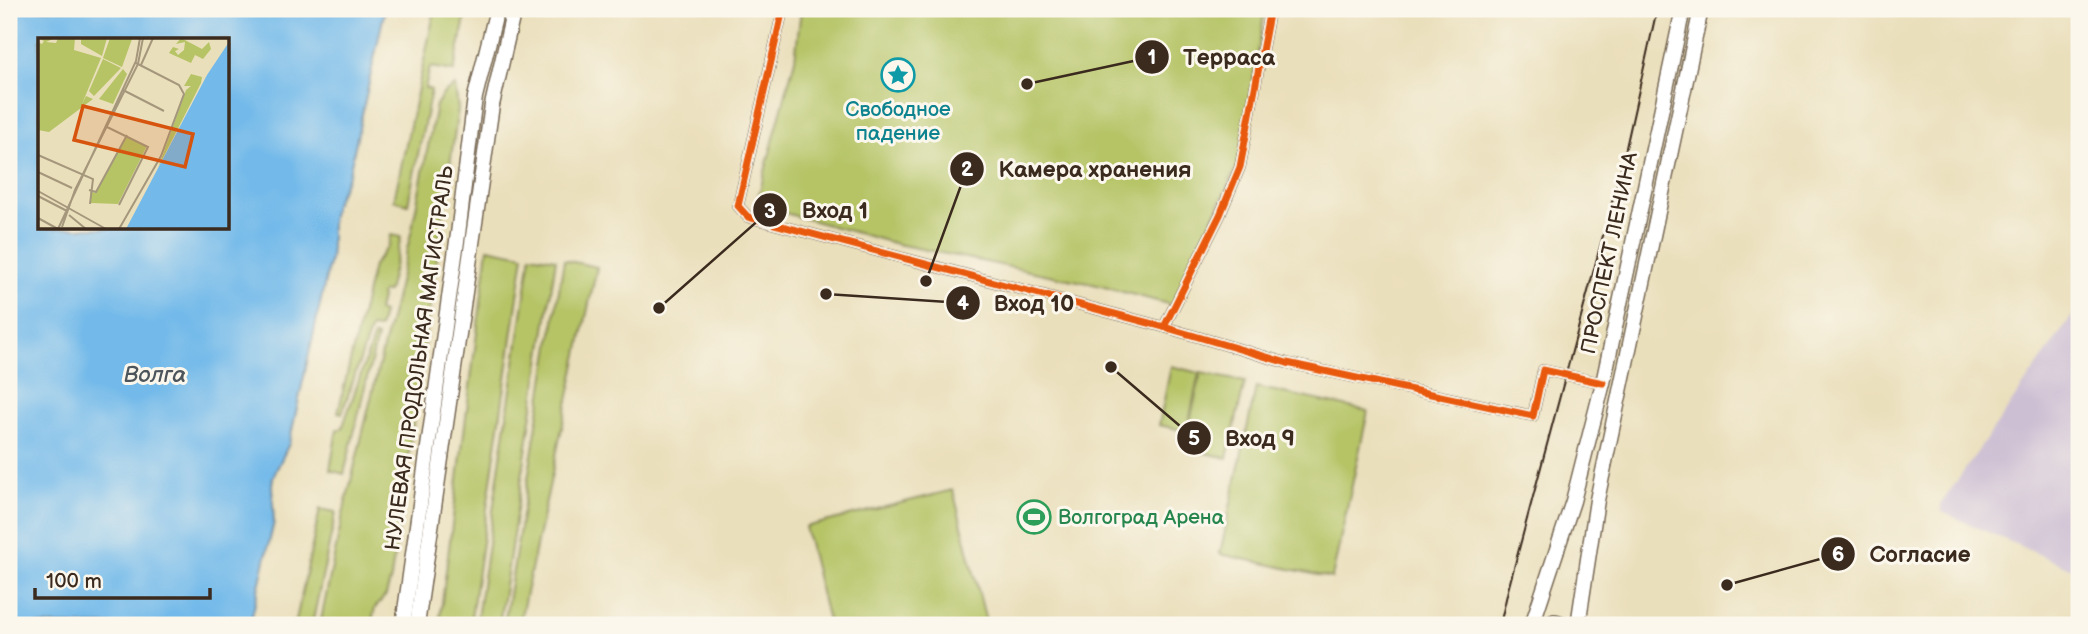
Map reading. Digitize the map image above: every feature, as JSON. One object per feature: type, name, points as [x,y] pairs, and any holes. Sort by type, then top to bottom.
[{"type":"main road","name":"НУЛЕВАЯ ПРОДОЛЬНАЯ МАГИСТРАЛЬ","points":[[403,625],[475,97],[496,9]]},
{"type":"main road","name":"НУЛЕВАЯ ПРОДОЛЬНАЯ МАГИСТРАЛЬ","points":[[416,625],[492,105],[514,9]]},
{"type":"main road","name":"ПРОСПЕКТ ЛЕНИНА","points":[[1532,625],[1573,501],[1603,383],[1683,9]]},
{"type":"main road","name":"ПРОСПЕКТ ЛЕНИНА","points":[[1578,625],[1597,500],[1701,9]]},
{"type":"main road","points":[[1542,625],[1558,621],[1564,625]]},
{"type":"street","points":[[783,9],[738,206],[748,217],[1164,327],[1287,363],[1533,416],[1543,370],[1603,383]]},
{"type":"street","points":[[1164,327],[1220,215],[1240,167],[1270,9]]},
{"type":"shaded area","points":[[2079,306],[2079,572],[1942,512],[1941,504]]},
{"type":"green space","points":[[435,9],[467,9],[454,71],[430,67],[425,88],[431,90],[408,204],[394,200]]},
{"type":"green space","points":[[801,9],[1265,9],[1240,160],[1172,305],[1093,284],[897,244],[756,205],[795,59]]},
{"type":"green space","points":[[455,86],[458,109],[391,578],[386,595],[375,608],[371,625],[320,625],[343,514],[412,229],[436,105],[444,93]]},
{"type":"green space","points":[[391,235],[401,237],[388,292],[382,292],[378,311],[383,313],[379,329],[371,328],[342,413],[338,412],[373,266],[388,246]]},
{"type":"green space","points":[[488,248],[524,255],[470,625],[439,625]]},
{"type":"green space","points":[[531,255],[556,259],[499,625],[476,625]]},
{"type":"green space","points":[[564,260],[597,267],[519,625],[504,625]]},
{"type":"green space","points":[[374,336],[377,337],[344,474],[330,470],[337,429],[342,429]]},
{"type":"green space","points":[[1171,366],[1199,373],[1187,431],[1159,425]]},
{"type":"green space","points":[[1201,373],[1245,382],[1227,458],[1184,448]]},
{"type":"green space","points":[[1256,387],[1368,411],[1332,578],[1220,554]]},
{"type":"green space","points":[[953,490],[987,625],[829,625],[805,527]]},
{"type":"green space","points":[[320,509],[336,512],[312,625],[295,625]]},
{"type":"water","name":"Волга","points":[[9,9],[385,9],[349,174],[334,205],[331,255],[289,444],[273,477],[274,522],[250,625],[9,625]]},
{"type":"tram line","points":[[1500,625],[1623,161],[1657,9]]},
{"type":"cycle path","points":[[783,9],[738,206],[748,217],[1164,327],[1287,363],[1533,416],[1543,370],[1603,383]]},
{"type":"cycle path","points":[[1164,327],[1220,215],[1240,167],[1270,9]]},
{"type":"place","name":"Свободное падение","points":[[898,75]]},
{"type":"place","name":"Терраса","points":[[1027,84]]},
{"type":"place","name":"Камера хранения","points":[[926,281]]},
{"type":"place","name":"Вход 10","points":[[826,294]]},
{"type":"place","name":"Вход 1","points":[[659,308]]},
{"type":"place","name":"Вход 9","points":[[1111,367]]},
{"type":"place","name":"Волгоград Арена","points":[[1034,517]]},
{"type":"place","name":"Согласие","points":[[1727,585]]}]
